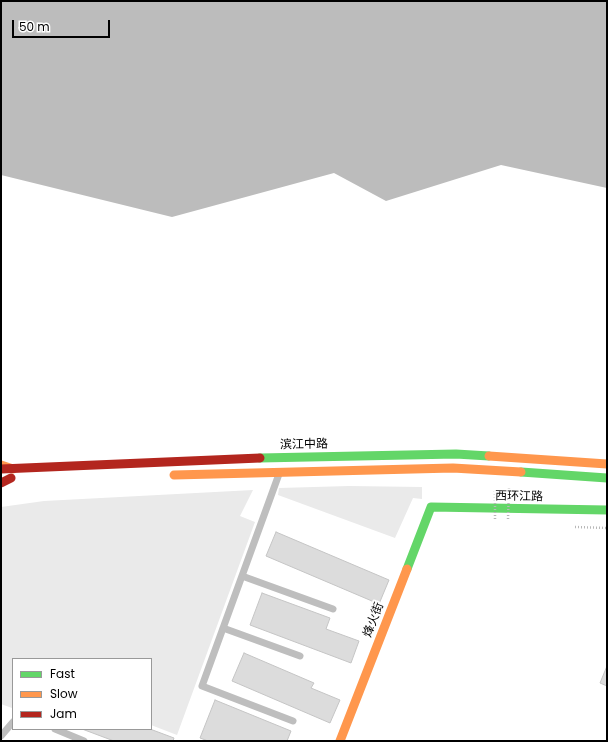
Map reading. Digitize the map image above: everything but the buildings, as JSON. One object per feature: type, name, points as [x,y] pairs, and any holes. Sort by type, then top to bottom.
[{"type":"main road","name":"滨江中路","points":[[1,468],[13,469],[285,457],[456,454],[607,464]]},
{"type":"main road","points":[[1,465],[13,469]]},
{"type":"main road","points":[[169,475],[453,468],[607,478]]},
{"type":"main road","points":[[1,478],[15,478],[1,483]]},
{"type":"main road","name":"西环江路","points":[[431,507],[607,510]]},
{"type":"main road","name":"烽火街","points":[[340,741],[431,507]]},
{"type":"lane","points":[[285,457],[202,686],[293,721]]},
{"type":"lane","points":[[242,576],[333,609]]},
{"type":"lane","points":[[223,628],[300,656]]},
{"type":"lane","points":[[1,736],[12,723]]},
{"type":"lane","points":[[57,730],[84,741]]},
{"type":"path","points":[[508,519],[510,487]]},
{"type":"path","points":[[495,490],[495,519]]},
{"type":"shaded area","points":[[1,1],[607,1],[607,188],[501,165],[386,201],[334,173],[172,217],[1,175]]},
{"type":"shaded area","points":[[349,486],[422,487],[422,499],[413,498],[395,538],[278,495],[279,488]]},
{"type":"shaded area","points":[[253,490],[240,516],[255,522],[177,735],[152,725],[152,658],[12,658],[12,708],[1,704],[1,507],[44,501]]},
{"type":"traffic: fast","points":[[260,458],[456,454],[489,456]]},
{"type":"traffic: fast","points":[[521,472],[607,478]]},
{"type":"traffic: fast","points":[[407,569],[431,507],[607,510]]},
{"type":"traffic: slow","points":[[489,456],[607,464]]},
{"type":"traffic: slow","points":[[1,465],[13,469]]},
{"type":"traffic: slow","points":[[174,475],[453,468],[521,472]]},
{"type":"traffic: slow","points":[[340,741],[407,569]]},
{"type":"traffic: jam","points":[[1,469],[260,458]]},
{"type":"traffic: jam","points":[[1,483],[11,478]]}]
